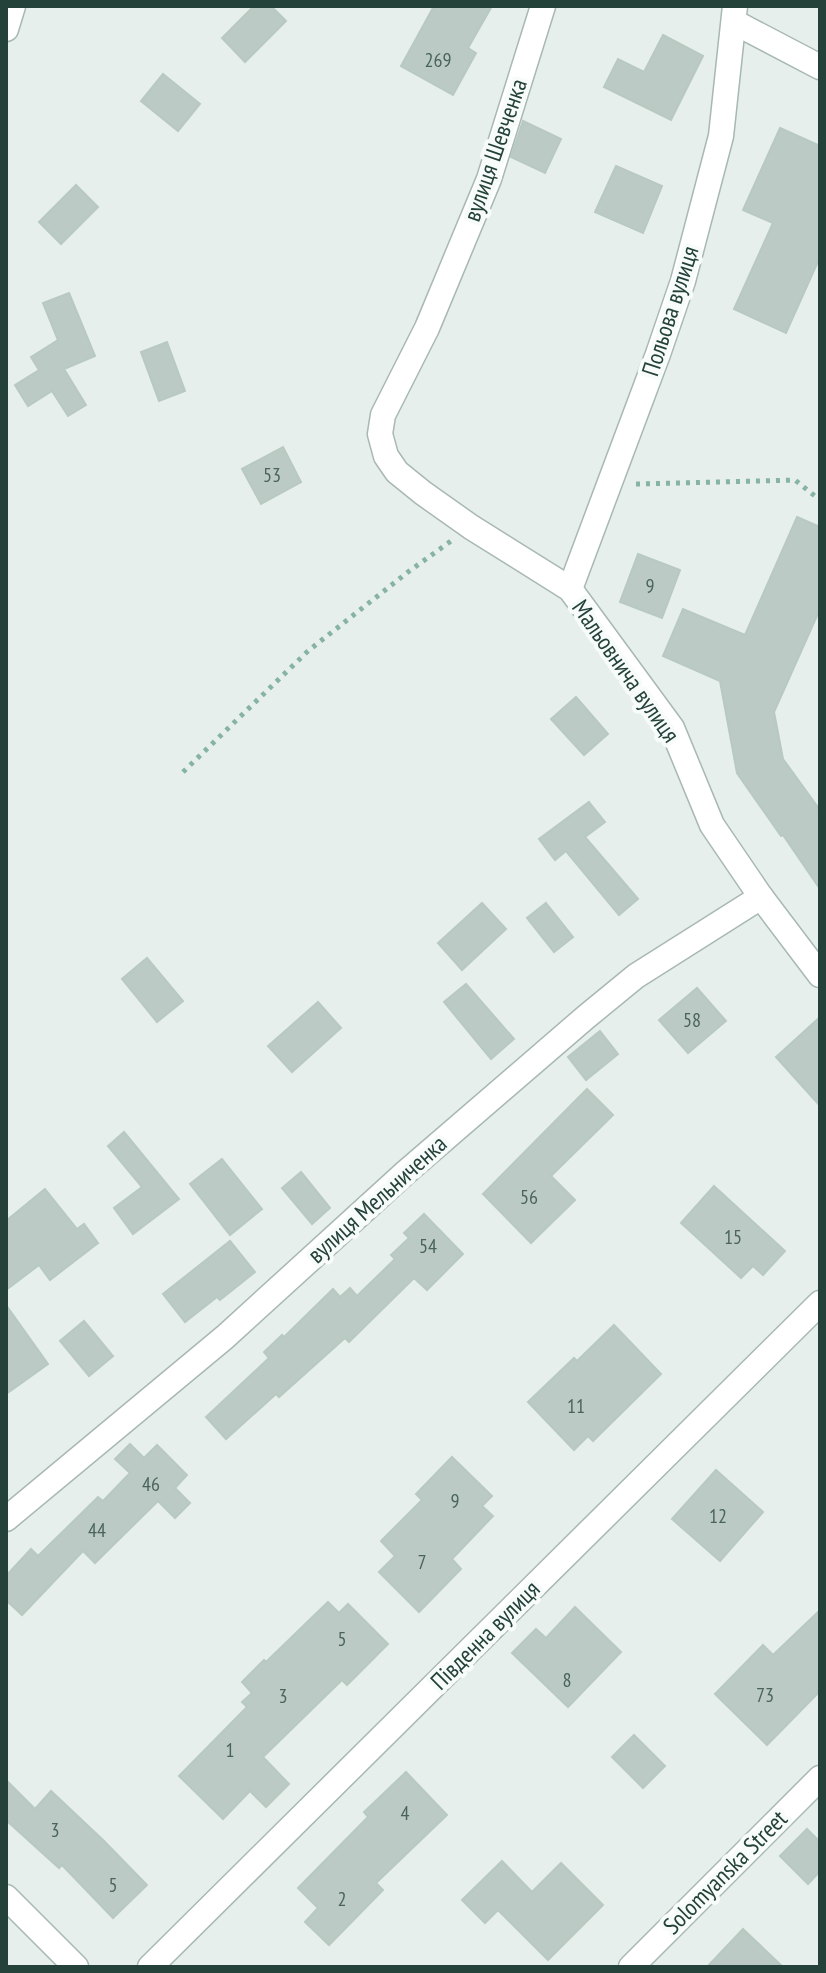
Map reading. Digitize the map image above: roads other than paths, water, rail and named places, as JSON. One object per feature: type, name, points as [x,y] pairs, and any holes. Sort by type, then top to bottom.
[{"type":"street","points":[[6,29],[13,6]]},
{"type":"street","name":"вулиця Шевченка","points":[[442,292],[489,179],[543,6]]},
{"type":"street","name":"Польова вулиця","points":[[570,589],[683,281],[721,136],[734,14],[820,67]]},
{"type":"street","name":"Мальовнича вулиця","points":[[442,292],[383,415],[380,434],[386,456],[397,472],[423,493],[570,589],[672,728],[712,825],[820,975]]},
{"type":"street","name":"вулиця Мельниченка","points":[[6,1519],[225,1337],[405,1173],[586,1017],[636,976],[761,897]]},
{"type":"street","name":"Південна вулиця","points":[[150,1967],[820,1303]]},
{"type":"street","name":"Solomyanska Street","points":[[631,1967],[820,1778]]},
{"type":"street","points":[[6,1897],[76,1967]]}]
